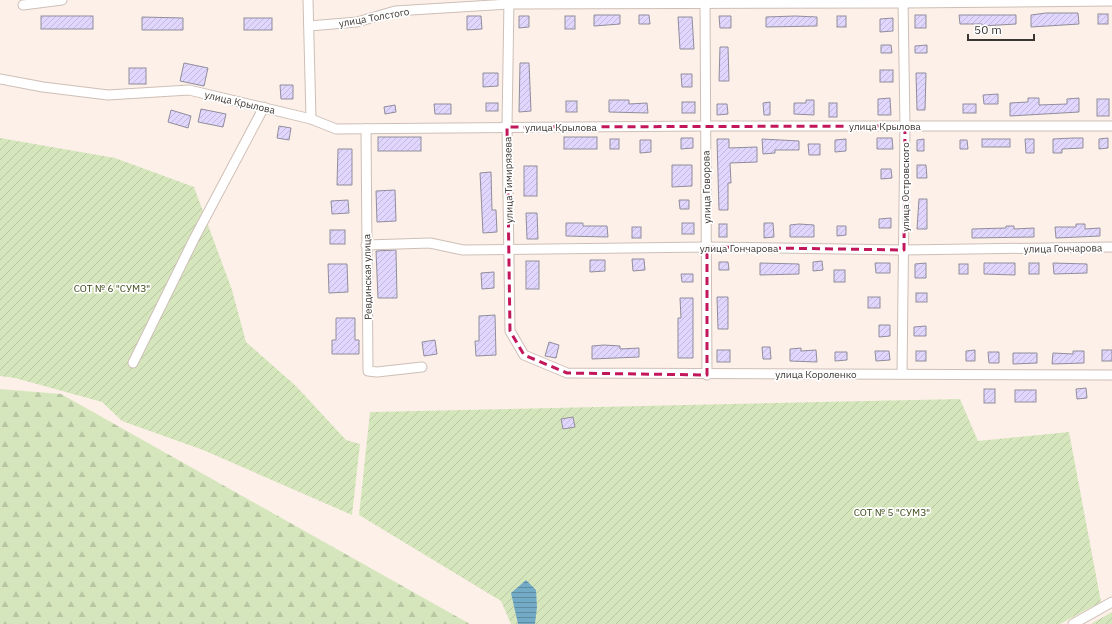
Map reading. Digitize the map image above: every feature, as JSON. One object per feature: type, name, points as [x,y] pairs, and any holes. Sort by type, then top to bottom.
[{"type":"street","points":[[23,5],[62,0]]},
{"type":"street","points":[[308,0],[311,119]]},
{"type":"street","name":"улица Толстого","points":[[309,26],[357,22],[396,11],[509,2],[1112,1]]},
{"type":"street","name":"улица Тимирязева","points":[[509,2],[507,127],[510,331],[524,355]]},
{"type":"street","name":"улица Говорова","points":[[705,2],[707,374]]},
{"type":"street","name":"улица Островского","points":[[902,373],[905,126],[903,2]]},
{"type":"street","name":"улица Крылова","points":[[0,79],[43,87],[108,95],[189,90],[311,119],[336,129],[706,126],[1112,126]]},
{"type":"street","points":[[133,363],[194,239],[264,107]]},
{"type":"street","name":"Ревдинская улица","points":[[366,129],[368,371],[377,372],[422,367]]},
{"type":"street","name":"улица Гончарова","points":[[366,245],[430,244],[463,250],[707,247],[904,250],[1112,247]]},
{"type":"street","name":"улица Короленко","points":[[524,355],[567,373],[902,373],[1112,375]]},
{"type":"street","points":[[1073,624],[1112,602]]},
{"type":"highlighted area","points":[[905,126],[904,250],[707,247],[707,375],[567,373],[524,355],[510,331],[507,127]]},
{"type":"green space","name":"СОТ № 6 \"СУМЗ\"","points":[[0,138],[115,158],[194,187],[232,290],[246,342],[296,386],[346,440],[360,444],[352,515],[203,450],[122,421],[102,402],[15,378],[0,376]]},
{"type":"green space","points":[[0,389],[61,394],[470,624],[0,624]]},
{"type":"green space","name":"СОТ № 5 \"СУМЗ\"","points":[[960,399],[978,441],[1069,432],[1101,602],[1060,624],[511,624],[501,601],[359,515],[370,412]]},
{"type":"green space","points":[[1112,612],[1112,624],[1091,624]]},
{"type":"water","points":[[526,580],[536,590],[537,607],[535,624],[518,624],[511,593]]},
{"type":"building","points":[[1046,13],[1078,13],[1079,24],[1031,27],[1031,15]]},
{"type":"building","points":[[1098,14],[1108,14],[1108,24],[1098,24]]},
{"type":"building","points":[[594,15],[620,15],[620,24],[594,26]]},
{"type":"building","points":[[639,15],[649,15],[650,24],[639,24]]},
{"type":"building","points":[[915,15],[926,15],[926,28],[915,28]]},
{"type":"building","points":[[959,15],[1016,15],[1016,24],[982,26],[982,24],[960,24]]},
{"type":"building","points":[[41,16],[93,16],[93,29],[41,29]]},
{"type":"building","points":[[467,16],[481,16],[482,29],[467,30]]},
{"type":"building","points":[[519,16],[529,16],[529,27],[519,28]]},
{"type":"building","points":[[565,16],[575,16],[575,29],[565,29]]},
{"type":"building","points":[[719,16],[731,16],[731,28],[720,28]]},
{"type":"building","points":[[837,16],[846,16],[846,27],[837,27]]},
{"type":"building","points":[[142,17],[183,18],[183,30],[142,30]]},
{"type":"building","points":[[678,17],[692,17],[694,49],[680,49]]},
{"type":"building","points":[[766,17],[817,17],[817,26],[766,27]]},
{"type":"building","points":[[244,18],[272,18],[272,30],[244,30]]},
{"type":"building","points":[[893,18],[893,31],[880,32],[880,19]]},
{"type":"building","points":[[881,45],[891,45],[892,53],[881,53]]},
{"type":"building","points":[[927,45],[927,53],[915,53],[915,46]]},
{"type":"building","points":[[720,47],[728,47],[729,81],[719,81]]},
{"type":"building","points":[[184,63],[208,68],[204,86],[180,81]]},
{"type":"building","points":[[520,63],[529,63],[531,111],[519,112]]},
{"type":"building","points":[[129,68],[146,68],[146,84],[129,84]]},
{"type":"building","points":[[880,70],[893,70],[893,82],[880,82]]},
{"type":"building","points":[[483,73],[498,73],[498,86],[483,87]]},
{"type":"building","points":[[916,73],[926,73],[925,110],[917,110]]},
{"type":"building","points":[[681,74],[692,74],[692,87],[682,87]]},
{"type":"building","points":[[280,85],[293,85],[293,99],[281,99]]},
{"type":"building","points":[[998,94],[998,104],[984,104],[983,95]]},
{"type":"building","points":[[890,98],[891,115],[878,115],[878,99]]},
{"type":"building","points":[[1028,98],[1039,98],[1039,105],[1067,104],[1067,99],[1079,98],[1079,112],[1010,116],[1010,103],[1028,102]]},
{"type":"building","points":[[1097,99],[1109,99],[1109,116],[1097,116]]},
{"type":"building","points":[[609,100],[629,100],[629,104],[647,103],[648,113],[609,112]]},
{"type":"building","points":[[806,100],[814,100],[814,115],[794,114],[794,103],[806,103]]},
{"type":"building","points":[[566,101],[577,101],[577,112],[566,112]]},
{"type":"building","points":[[682,102],[695,102],[695,113],[682,113]]},
{"type":"building","points":[[770,102],[770,115],[764,115],[763,103]]},
{"type":"building","points":[[486,103],[498,103],[498,111],[486,111]]},
{"type":"building","points":[[829,103],[837,103],[837,117],[829,117]]},
{"type":"building","points":[[434,104],[451,104],[451,114],[435,114]]},
{"type":"building","points":[[717,104],[727,104],[728,114],[717,115]]},
{"type":"building","points":[[963,104],[976,104],[976,113],[963,113]]},
{"type":"building","points":[[395,105],[396,112],[385,114],[384,107]]},
{"type":"building","points":[[201,109],[226,114],[223,127],[198,122]]},
{"type":"building","points":[[171,110],[191,116],[188,128],[168,122]]},
{"type":"building","points":[[279,126],[291,128],[289,140],[277,138]]},
{"type":"building","points":[[378,137],[421,137],[421,151],[378,151]]},
{"type":"building","points":[[564,137],[597,137],[597,149],[564,149]]},
{"type":"building","points":[[681,138],[693,138],[693,148],[681,149]]},
{"type":"building","points":[[877,138],[892,138],[893,149],[877,149]]},
{"type":"building","points":[[1083,138],[1083,148],[1062,149],[1062,153],[1053,153],[1053,139]]},
{"type":"building","points":[[1108,138],[1108,148],[1099,149],[1099,139]]},
{"type":"building","points":[[610,139],[619,139],[619,149],[610,149]]},
{"type":"building","points":[[717,139],[729,139],[729,148],[757,147],[757,162],[730,163],[731,183],[728,183],[728,210],[719,210]]},
{"type":"building","points":[[762,139],[799,141],[799,150],[775,150],[775,153],[763,154]]},
{"type":"building","points":[[846,139],[846,151],[835,152],[835,140]]},
{"type":"building","points":[[924,139],[924,151],[917,151],[917,140]]},
{"type":"building","points":[[982,139],[1010,139],[1010,147],[982,147]]},
{"type":"building","points":[[1025,139],[1034,139],[1034,153],[1026,153]]},
{"type":"building","points":[[640,140],[651,140],[651,152],[640,153]]},
{"type":"building","points":[[960,140],[967,140],[968,149],[960,149]]},
{"type":"building","points":[[808,144],[820,144],[820,155],[809,155]]},
{"type":"building","points":[[338,149],[352,149],[352,185],[337,185]]},
{"type":"building","points":[[672,165],[692,165],[692,186],[672,187]]},
{"type":"building","points":[[917,165],[926,165],[927,178],[917,178]]},
{"type":"building","points":[[524,166],[537,166],[537,196],[524,196]]},
{"type":"building","points":[[881,169],[891,169],[892,178],[881,179]]},
{"type":"building","points":[[491,172],[492,210],[496,210],[497,232],[483,233],[480,173]]},
{"type":"building","points":[[395,190],[396,221],[377,222],[376,191]]},
{"type":"building","points":[[919,199],[927,199],[927,229],[917,229]]},
{"type":"building","points":[[348,200],[349,213],[332,214],[331,201]]},
{"type":"building","points":[[679,200],[689,200],[689,209],[680,209]]},
{"type":"building","points":[[526,213],[537,213],[538,239],[527,239]]},
{"type":"building","points":[[891,218],[891,228],[879,228],[879,219]]},
{"type":"building","points":[[566,223],[583,223],[583,226],[607,226],[608,237],[566,236]]},
{"type":"building","points":[[682,223],[694,223],[694,234],[682,234]]},
{"type":"building","points":[[764,223],[773,223],[774,237],[764,238]]},
{"type":"building","points":[[719,224],[727,224],[727,237],[719,237]]},
{"type":"building","points":[[1076,224],[1085,224],[1085,229],[1100,228],[1100,236],[1056,238],[1055,227],[1076,227]]},
{"type":"building","points":[[790,225],[814,225],[814,237],[790,237]]},
{"type":"building","points":[[837,226],[846,226],[846,235],[837,236]]},
{"type":"building","points":[[1006,226],[1014,226],[1014,229],[1034,228],[1034,237],[972,238],[972,229],[1006,228]]},
{"type":"building","points":[[632,227],[641,227],[641,238],[632,238]]},
{"type":"building","points":[[330,230],[345,230],[345,244],[330,244]]},
{"type":"building","points":[[396,250],[397,298],[378,298],[376,251]]},
{"type":"building","points":[[632,259],[644,259],[645,270],[633,271]]},
{"type":"building","points":[[590,260],[605,260],[605,271],[590,272]]},
{"type":"building","points":[[526,261],[539,261],[539,289],[526,289]]},
{"type":"building","points":[[822,261],[823,270],[813,271],[813,262]]},
{"type":"building","points":[[719,262],[728,262],[729,270],[719,270]]},
{"type":"building","points":[[760,263],[799,264],[799,274],[760,275]]},
{"type":"building","points":[[875,263],[890,263],[890,273],[876,273]]},
{"type":"building","points":[[926,263],[926,278],[915,278],[915,264]]},
{"type":"building","points":[[984,263],[1015,263],[1015,275],[984,274]]},
{"type":"building","points":[[1029,263],[1039,263],[1039,274],[1029,274]]},
{"type":"building","points":[[1053,263],[1087,264],[1087,273],[1054,274]]},
{"type":"building","points":[[328,264],[347,264],[348,292],[329,293]]},
{"type":"building","points":[[959,264],[968,264],[968,274],[959,274]]},
{"type":"building","points":[[834,270],[845,270],[845,282],[834,282]]},
{"type":"building","points":[[494,272],[494,288],[482,289],[481,273]]},
{"type":"building","points":[[681,274],[693,274],[693,282],[682,282]]},
{"type":"building","points":[[916,293],[927,293],[927,302],[916,302]]},
{"type":"building","points":[[717,297],[728,297],[728,329],[718,329]]},
{"type":"building","points":[[868,297],[880,297],[880,308],[868,308]]},
{"type":"building","points":[[680,298],[693,298],[693,358],[678,358],[678,318],[681,318]]},
{"type":"building","points":[[495,315],[496,355],[476,356],[475,341],[479,341],[479,316]]},
{"type":"building","points":[[336,318],[355,318],[355,340],[359,340],[359,354],[332,354],[332,340],[336,340]]},
{"type":"building","points":[[879,325],[890,325],[890,336],[879,337]]},
{"type":"building","points":[[926,326],[926,336],[914,336],[914,327]]},
{"type":"building","points":[[435,340],[437,354],[424,356],[422,342]]},
{"type":"building","points":[[549,342],[559,345],[556,358],[545,356]]},
{"type":"building","points":[[592,346],[620,346],[620,349],[639,348],[639,357],[592,359]]},
{"type":"building","points":[[762,347],[770,347],[771,359],[763,359]]},
{"type":"building","points":[[801,348],[801,351],[816,350],[817,362],[790,361],[790,349]]},
{"type":"building","points":[[717,350],[730,350],[730,362],[717,362]]},
{"type":"building","points":[[975,350],[975,361],[966,361],[966,351]]},
{"type":"building","points":[[1102,350],[1112,350],[1112,361],[1102,361]]},
{"type":"building","points":[[875,351],[889,351],[890,360],[876,361]]},
{"type":"building","points":[[916,351],[926,351],[926,361],[916,361]]},
{"type":"building","points":[[1073,351],[1084,351],[1084,363],[1052,364],[1053,353],[1073,354]]},
{"type":"building","points":[[835,352],[847,352],[847,360],[835,361]]},
{"type":"building","points":[[988,352],[999,352],[999,363],[989,363]]},
{"type":"building","points":[[1013,353],[1037,353],[1037,363],[1013,364]]},
{"type":"building","points":[[1086,388],[1087,398],[1077,399],[1076,389]]},
{"type":"building","points":[[984,389],[995,389],[995,403],[984,403]]},
{"type":"building","points":[[1015,390],[1036,390],[1036,402],[1015,402]]},
{"type":"building","points":[[573,417],[575,427],[563,429],[561,419]]}]
